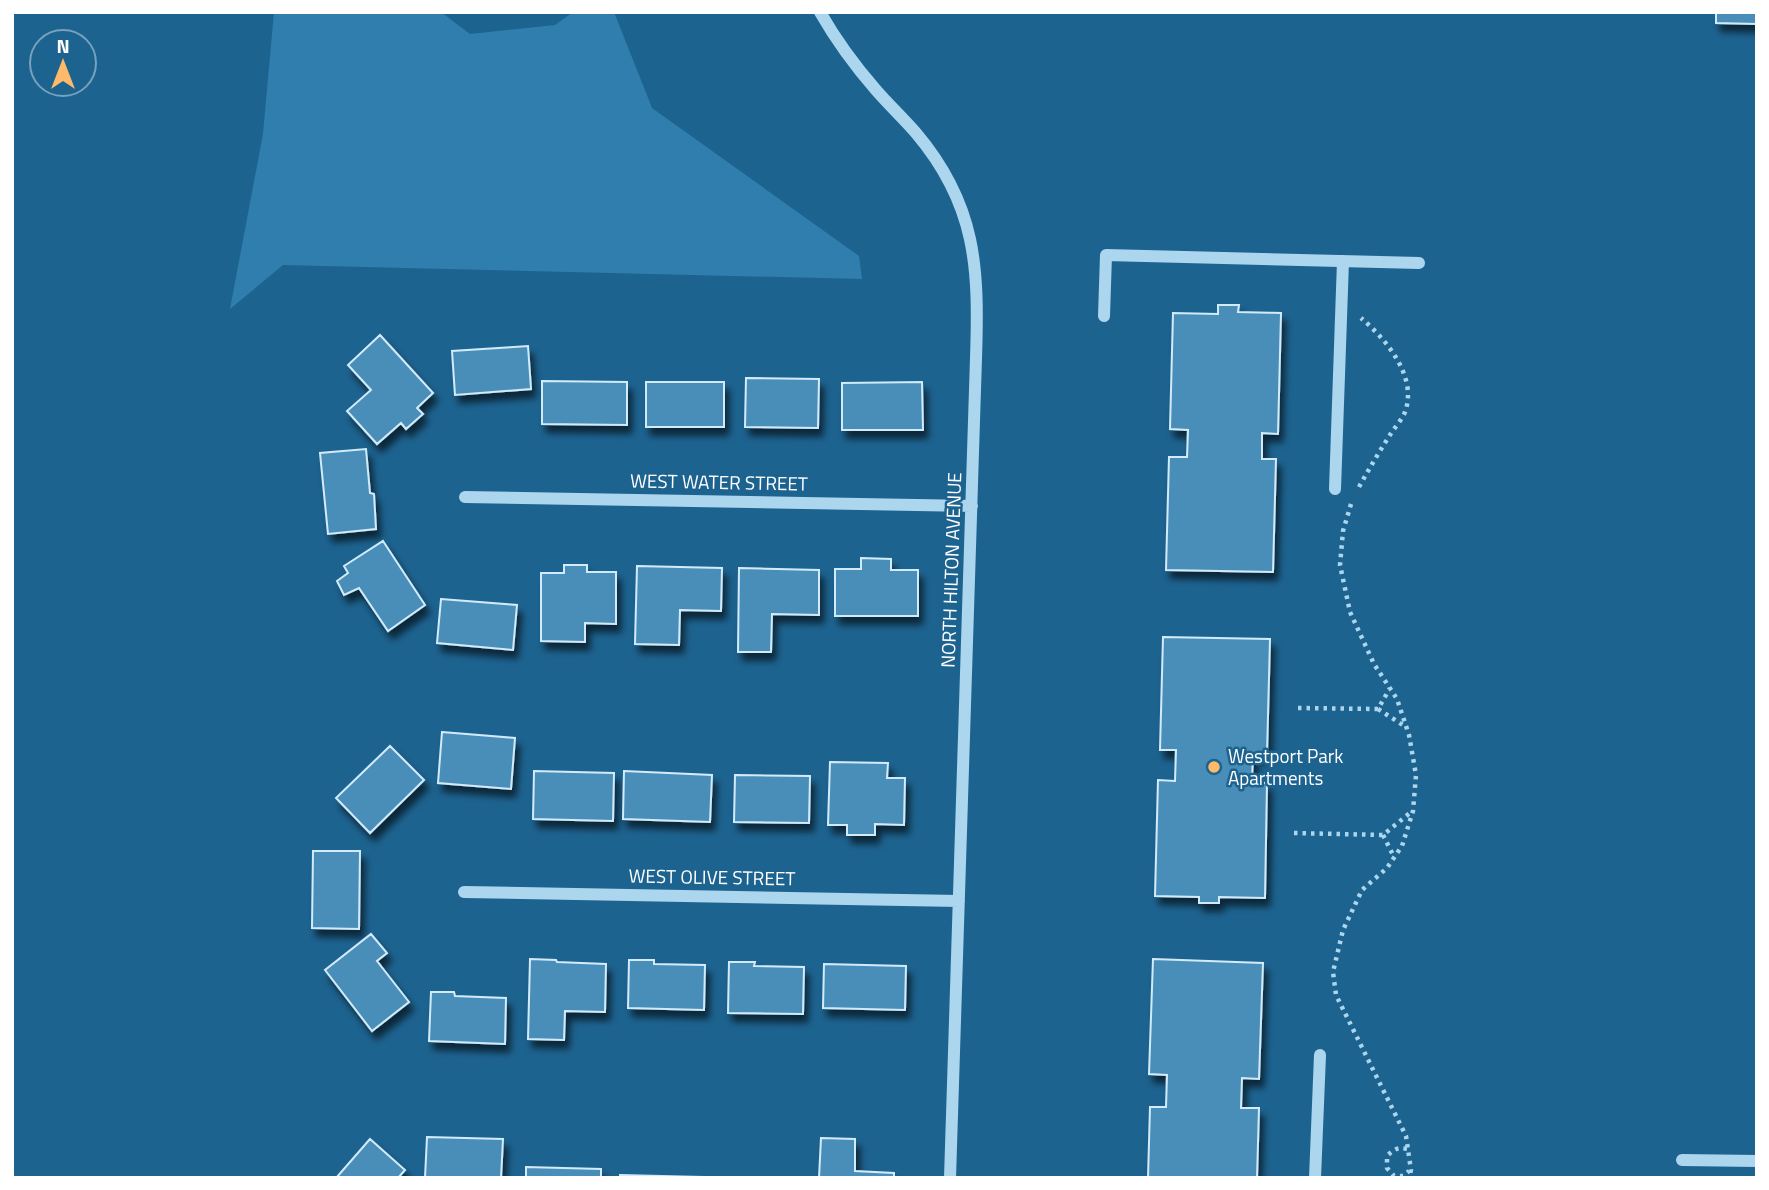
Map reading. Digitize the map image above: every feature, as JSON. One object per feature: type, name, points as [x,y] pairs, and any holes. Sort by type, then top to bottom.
[{"type":"street","name":"NORTH HILTON AVENUE","points":[[820,12],[850,58],[917,134],[943,169],[960,203],[970,235],[976,272],[972,506],[950,1178]]},
{"type":"street","points":[[1104,316],[1106,255],[1419,263]]},
{"type":"street","points":[[1335,489],[1343,261]]},
{"type":"street","name":"WEST WATER STREET","points":[[465,496],[972,506]]},
{"type":"street","name":"WEST OLIVE STREET","points":[[464,892],[959,901]]},
{"type":"street","points":[[1315,1178],[1320,1055]]},
{"type":"street","points":[[1682,1160],[1757,1161]]},
{"type":"path","points":[[1342,302],[1370,325],[1393,353],[1408,388],[1405,412],[1356,491]]},
{"type":"path","points":[[1352,504],[1343,531],[1340,565],[1350,612],[1374,664],[1397,699],[1416,775],[1413,811],[1402,846],[1387,868],[1362,890],[1343,930],[1333,972],[1336,995],[1406,1136],[1409,1178]]},
{"type":"path","points":[[1378,709],[1390,688]]},
{"type":"path","points":[[1298,708],[1378,709],[1406,727]]},
{"type":"path","points":[[1294,833],[1383,835],[1413,811]]},
{"type":"path","points":[[1383,835],[1394,857]]},
{"type":"path","points":[[1407,1149],[1393,1150],[1387,1156],[1387,1168],[1394,1176],[1404,1176],[1410,1170]]},
{"type":"shaded area","points":[[274,12],[441,12],[470,34],[555,25],[573,12],[614,12],[652,108],[859,256],[862,279],[283,265],[230,309],[263,134]]},
{"type":"building","points":[[1716,12],[1757,12],[1757,24],[1716,23]]},
{"type":"building","points":[[1218,305],[1239,305],[1238,312],[1281,313],[1278,434],[1262,433],[1262,459],[1276,459],[1273,572],[1166,570],[1169,457],[1187,457],[1188,430],[1170,429],[1173,313],[1218,314]]},
{"type":"building","points":[[1218,305],[1239,305],[1238,312],[1281,313],[1278,434],[1262,433],[1262,459],[1276,459],[1273,572],[1166,570],[1169,457],[1187,457],[1188,430],[1170,429],[1173,313],[1218,314]]},
{"type":"building","points":[[380,335],[433,393],[417,408],[423,414],[406,429],[401,423],[377,444],[347,411],[371,390],[348,365]]},
{"type":"building","points":[[528,346],[531,389],[455,395],[452,351]]},
{"type":"building","points":[[746,378],[819,379],[818,428],[745,427]]},
{"type":"building","points":[[542,381],[627,382],[627,425],[542,424]]},
{"type":"building","points":[[646,382],[724,382],[724,427],[646,427]]},
{"type":"building","points":[[922,382],[923,430],[842,430],[842,383]]},
{"type":"building","points":[[366,449],[370,493],[374,494],[376,529],[328,534],[320,453]]},
{"type":"building","points":[[383,541],[425,605],[388,631],[359,588],[344,595],[337,581],[348,573],[344,566]]},
{"type":"building","points":[[861,558],[891,559],[891,570],[918,570],[918,616],[835,616],[835,569],[861,569]]},
{"type":"building","points":[[564,565],[587,565],[587,572],[616,572],[616,624],[585,623],[585,642],[541,641],[541,573],[564,573]]},
{"type":"building","points":[[637,566],[722,568],[721,611],[680,610],[679,645],[635,644]]},
{"type":"building","points":[[739,568],[819,570],[819,615],[772,614],[771,652],[738,652]]},
{"type":"building","points":[[441,599],[517,605],[513,650],[437,643]]},
{"type":"building","name":"Westport Park Apartments","points":[[1163,637],[1270,639],[1267,754],[1253,754],[1252,782],[1267,783],[1265,898],[1219,897],[1219,903],[1199,903],[1199,897],[1155,896],[1158,780],[1175,781],[1176,750],[1160,750]]},
{"type":"building","name":"Westport Park Apartments","points":[[1163,637],[1270,639],[1267,754],[1253,754],[1252,782],[1267,783],[1265,898],[1219,897],[1219,903],[1199,903],[1199,897],[1155,896],[1158,780],[1175,781],[1176,750],[1160,750]]},
{"type":"building","points":[[442,732],[515,738],[511,789],[438,783]]},
{"type":"building","points":[[390,746],[424,780],[370,833],[336,798]]},
{"type":"building","points":[[830,762],[888,763],[887,778],[905,778],[904,825],[875,824],[875,835],[847,835],[847,825],[828,825]]},
{"type":"building","points":[[534,771],[614,773],[613,821],[533,819]]},
{"type":"building","points":[[624,771],[712,775],[710,822],[623,819]]},
{"type":"building","points":[[735,775],[810,776],[809,823],[734,822]]},
{"type":"building","points":[[313,851],[360,851],[359,929],[312,928]]},
{"type":"building","points":[[371,934],[387,953],[377,961],[409,1002],[372,1031],[325,970]]},
{"type":"building","points":[[530,959],[606,964],[605,1012],[565,1011],[564,1040],[528,1039]]},
{"type":"building","points":[[1153,959],[1263,963],[1259,1079],[1242,1078],[1241,1108],[1259,1108],[1257,1178],[1148,1178],[1150,1107],[1166,1107],[1167,1075],[1149,1074]]},
{"type":"building","points":[[1153,959],[1263,963],[1259,1079],[1242,1078],[1241,1108],[1259,1108],[1257,1178],[1148,1178],[1150,1107],[1166,1107],[1167,1075],[1149,1074]]},
{"type":"building","points":[[629,960],[654,960],[654,964],[705,965],[704,1010],[628,1008]]},
{"type":"building","points":[[729,962],[755,962],[754,966],[804,967],[803,1014],[728,1013]]},
{"type":"building","points":[[824,964],[906,966],[905,1010],[823,1008]]},
{"type":"building","points":[[431,992],[506,998],[505,1044],[429,1041]]},
{"type":"building","points":[[427,1137],[503,1139],[501,1178],[425,1178]]},
{"type":"building","points":[[821,1138],[855,1139],[855,1171],[894,1173],[894,1178],[819,1178]]},
{"type":"building","points":[[370,1139],[405,1170],[398,1178],[336,1178]]},
{"type":"building","points":[[526,1167],[601,1169],[601,1178],[526,1178]]},
{"type":"building","points":[[620,1175],[703,1177],[703,1178],[620,1178]]},
{"type":"place","name":"Westport Park Apartments","points":[[1214,767]]}]
